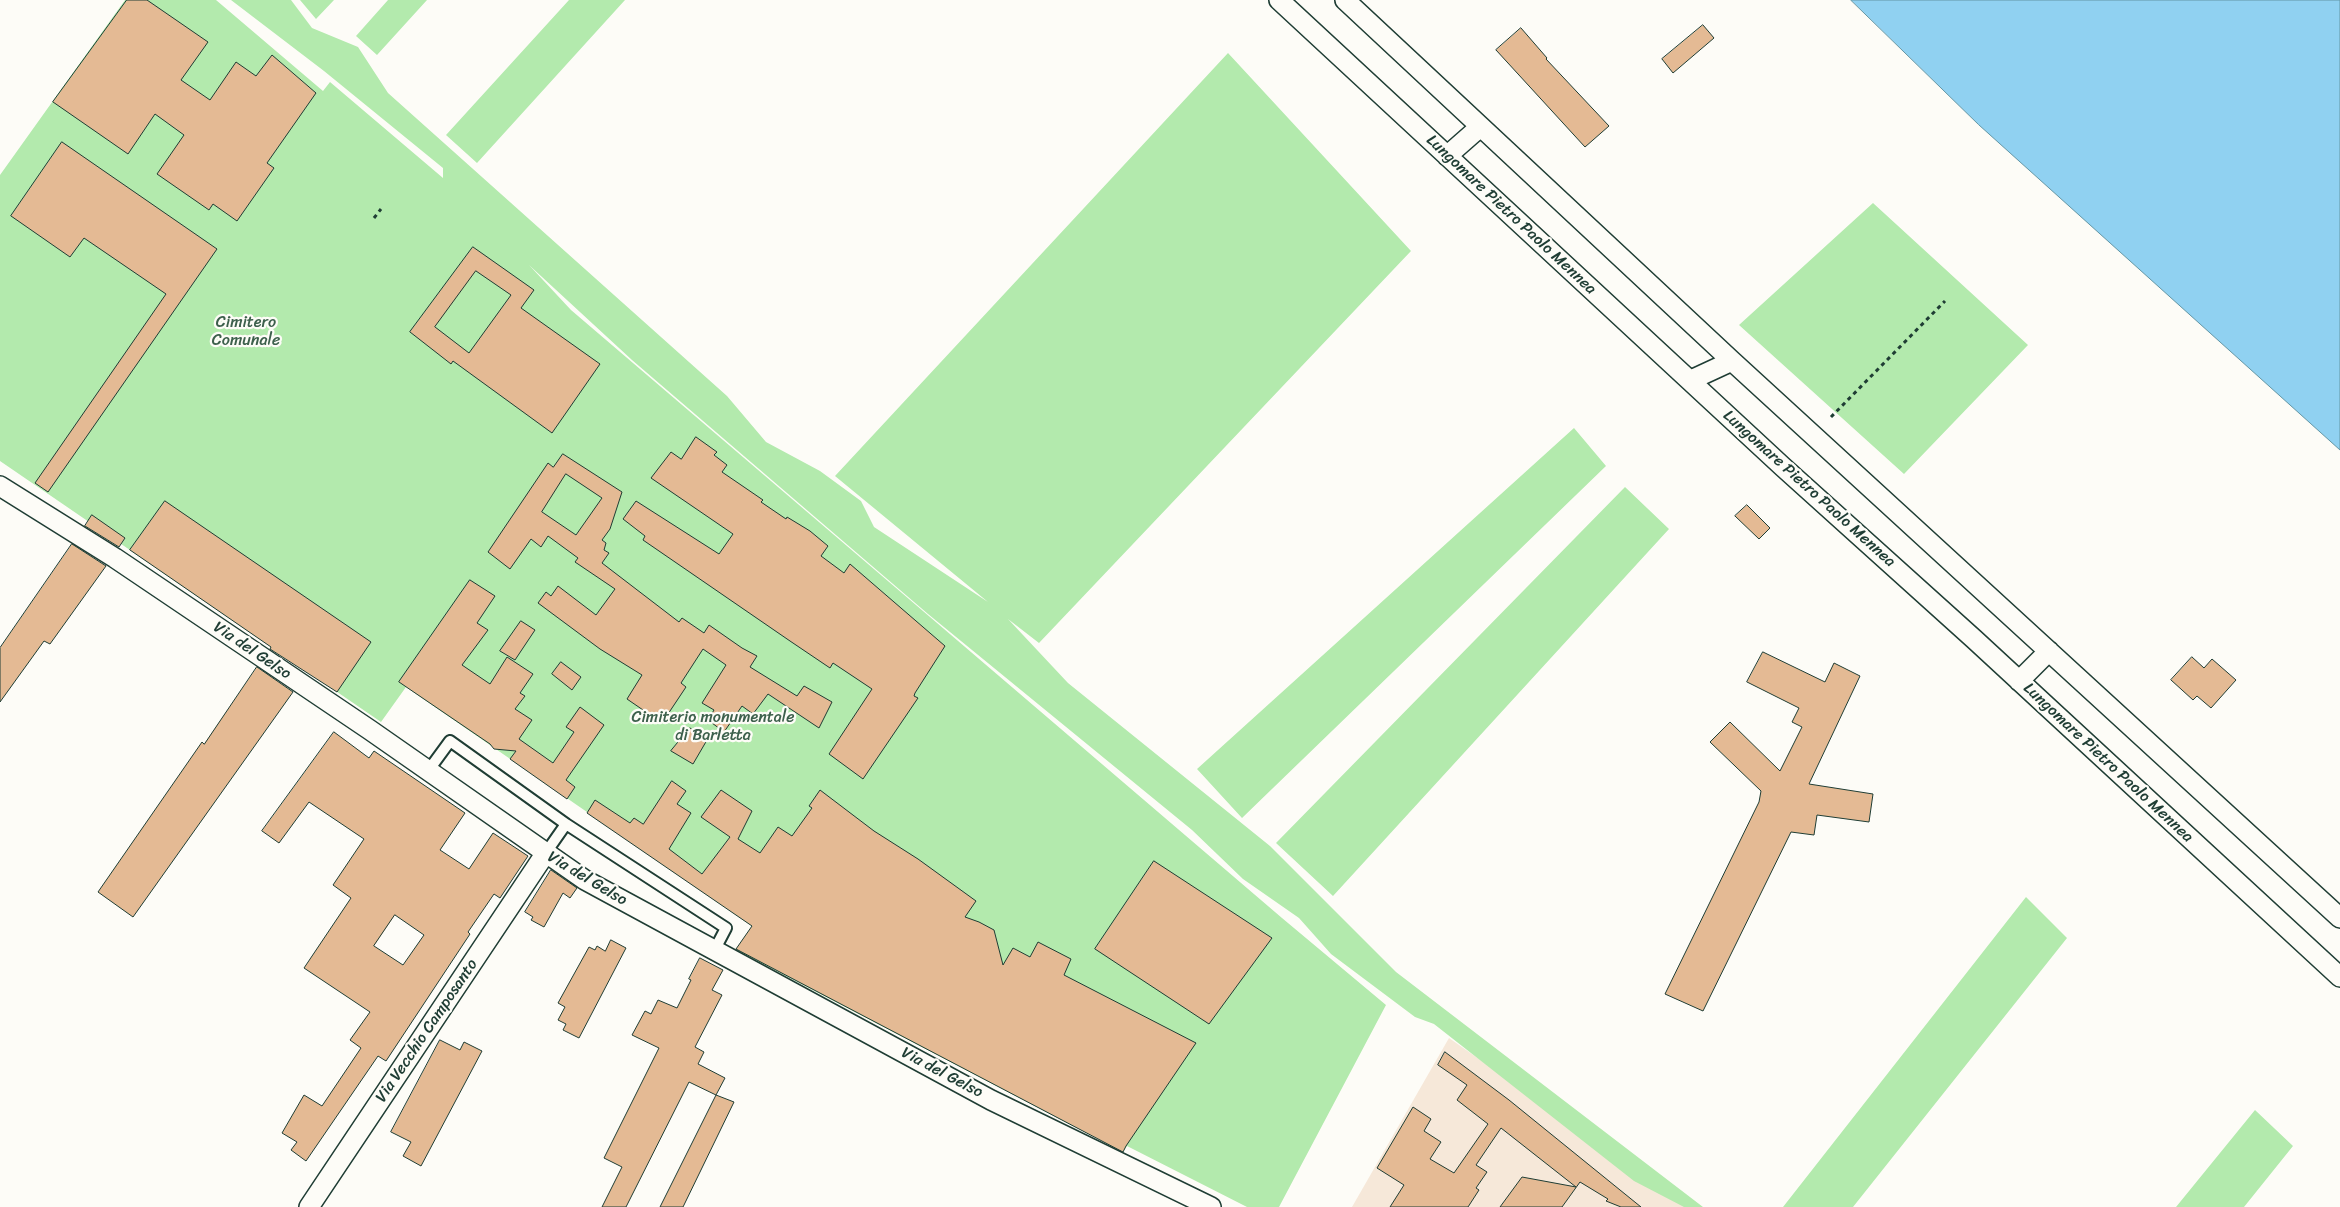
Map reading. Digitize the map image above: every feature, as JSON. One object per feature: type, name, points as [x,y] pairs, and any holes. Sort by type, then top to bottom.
[{"type":"street","name":"Lungomare Pietro Paolo Mennea","points":[[1279,0],[2340,977]]},
{"type":"street","points":[[1345,0],[1732,361],[2340,918]]},
{"type":"street","points":[[1447,156],[1480,127]]},
{"type":"street","points":[[1690,380],[1732,361]]},
{"type":"street","name":"Via del Gelso","points":[[0,486],[115,558],[585,880],[991,1100],[1211,1207]]},
{"type":"street","points":[[2019,681],[2049,651]]},
{"type":"street","name":"Via Vecchio Camposanto","points":[[308,1207],[545,854]]},
{"type":"lane","points":[[428,771],[450,741],[566,824],[726,928],[714,951]]},
{"type":"lane","points":[[545,854],[566,824]]},
{"type":"path","points":[[374,218],[380,209]]},
{"type":"path","points":[[1831,417],[1945,301]]},
{"type":"shaded area","points":[[1449,1038],[1690,1207],[1352,1207]]},
{"type":"green space","name":"Cimitero Comunale","points":[[125,0],[216,0],[323,91],[330,82],[443,178],[443,168],[324,71],[231,0],[291,0],[312,28],[358,47],[388,93],[727,396],[766,442],[820,471],[861,501],[874,527],[988,602],[835,476],[1228,53],[1411,251],[1039,643],[1008,619],[1068,683],[1270,846],[1396,972],[1703,1207],[1684,1207],[1634,1181],[1434,1024],[1415,1017],[1331,954],[1299,918],[1243,879],[1192,830],[928,614],[632,360],[529,265],[571,310],[1386,1005],[1279,1207],[1247,1207],[1127,1146],[1123,1152],[736,950],[752,926],[406,687],[381,722],[0,461],[0,175]]},
{"type":"green space","points":[[300,0],[334,0],[316,19]]},
{"type":"green space","points":[[388,0],[427,0],[377,55],[356,36]]},
{"type":"green space","points":[[569,0],[625,0],[477,163],[446,135]]},
{"type":"green space","points":[[1873,203],[2028,345],[1904,474],[1739,325]]},
{"type":"green space","points":[[1574,428],[1606,466],[1242,818],[1197,769]]},
{"type":"green space","points":[[1625,487],[1669,529],[1333,896],[1276,843]]},
{"type":"green space","points":[[2026,897],[2067,938],[1853,1207],[1783,1207]]},
{"type":"green space","points":[[2255,1110],[2293,1146],[2244,1207],[2176,1207]]},
{"type":"water","points":[[1851,0],[2340,0],[2340,450],[1979,125]]},
{"type":"building","points":[[127,0],[147,0],[208,42],[181,80],[210,100],[236,62],[256,76],[272,55],[316,93],[267,163],[274,168],[237,221],[213,204],[209,210],[157,174],[184,135],[155,114],[128,154],[53,102]]},
{"type":"building","points":[[1703,25],[1714,38],[1673,73],[1662,59]]},
{"type":"building","points":[[1521,28],[1546,59],[1609,126],[1585,147],[1496,50]]},
{"type":"building","points":[[62,142],[217,249],[48,492],[35,483],[166,294],[84,238],[70,257],[11,216]]},
{"type":"building","points":[[473,247],[534,290],[521,308],[600,364],[552,433],[453,361],[451,364],[410,332]],"holes":[[[476,271],[511,295],[469,353],[435,327]]]},
{"type":"building","points":[[696,437],[717,452],[714,455],[727,465],[722,472],[763,500],[761,502],[786,519],[787,517],[810,531],[828,546],[821,556],[844,573],[850,564],[945,646],[915,693],[914,696],[918,698],[863,779],[829,754],[872,689],[833,663],[830,668],[790,641],[643,540],[645,536],[623,519],[636,501],[719,554],[733,534],[651,478],[671,452],[681,459]]},
{"type":"building","points":[[563,454],[622,492],[610,529],[602,540],[606,543],[604,550],[609,553],[602,563],[679,622],[682,618],[704,633],[709,625],[757,656],[750,667],[797,696],[804,686],[832,702],[819,728],[768,694],[753,714],[742,706],[724,732],[708,720],[714,710],[702,703],[726,665],[703,649],[681,683],[686,687],[662,723],[627,699],[642,675],[600,649],[538,603],[546,592],[551,596],[558,586],[596,615],[615,589],[575,562],[578,558],[548,536],[541,547],[531,539],[510,569],[488,552],[548,463],[553,467]],"holes":[[[566,474],[602,498],[576,535],[542,512]]]},
{"type":"building","points":[[165,501],[371,642],[337,692],[270,649],[271,647],[130,550]]},
{"type":"building","points":[[1747,505],[1770,528],[1759,539],[1735,516]]},
{"type":"building","points":[[92,515],[125,538],[119,547],[85,526]]},
{"type":"building","points":[[72,544],[106,566],[50,644],[44,641],[0,702],[0,648]]},
{"type":"building","points":[[470,580],[495,596],[477,623],[488,630],[462,665],[490,684],[507,657],[533,674],[520,693],[525,696],[515,709],[532,720],[519,739],[553,763],[574,732],[566,727],[580,707],[604,725],[566,780],[575,787],[567,799],[510,759],[516,751],[494,749],[490,744],[399,682]]},
{"type":"building","points":[[521,621],[535,630],[515,660],[500,651]]},
{"type":"building","points":[[1763,652],[1825,682],[1834,663],[1860,676],[1809,784],[1873,794],[1869,822],[1817,815],[1814,835],[1791,832],[1703,1011],[1665,994],[1759,802],[1761,791],[1710,742],[1730,722],[1780,771],[1802,727],[1792,722],[1799,708],[1747,682]]},
{"type":"building","points":[[2192,657],[2204,668],[2212,659],[2236,680],[2211,708],[2197,696],[2193,700],[2171,680]]},
{"type":"building","points":[[561,662],[581,677],[572,690],[552,674]]},
{"type":"building","points":[[257,667],[293,692],[133,917],[98,892],[202,742],[204,744]]},
{"type":"building","points":[[690,728],[707,740],[693,764],[671,751]]},
{"type":"building","points":[[334,732],[369,758],[374,751],[465,813],[440,850],[469,869],[493,833],[528,856],[500,898],[494,894],[468,932],[470,934],[386,1061],[378,1056],[306,1161],[291,1150],[297,1142],[282,1133],[304,1095],[322,1106],[361,1048],[350,1040],[370,1012],[304,968],[351,898],[333,885],[364,839],[309,802],[279,843],[262,831]],"holes":[[[395,915],[424,935],[403,965],[374,946]]]},
{"type":"building","points":[[672,781],[686,791],[677,804],[691,813],[669,849],[702,874],[730,837],[701,817],[721,790],[752,811],[738,839],[760,853],[778,827],[792,836],[812,808],[809,806],[820,790],[874,831],[918,859],[976,901],[965,917],[994,930],[1003,965],[1013,948],[1030,957],[1038,942],[1071,959],[1064,975],[1196,1043],[1123,1152],[736,949],[752,926],[587,813],[595,800],[630,823],[634,818],[643,824]]},
{"type":"building","points":[[1154,861],[1272,938],[1209,1024],[1095,949]]},
{"type":"building","points":[[551,870],[577,888],[570,898],[563,893],[544,927],[531,920],[533,917],[525,912]]},
{"type":"building","points":[[611,940],[626,948],[579,1038],[563,1030],[566,1024],[558,1020],[565,1007],[558,1003],[589,947],[595,950],[597,946],[605,951]]},
{"type":"building","points":[[700,958],[723,970],[712,990],[722,995],[695,1047],[704,1052],[698,1064],[725,1078],[716,1095],[689,1082],[626,1207],[602,1207],[622,1167],[604,1158],[659,1048],[632,1035],[645,1011],[651,1014],[658,1000],[677,1008]]},
{"type":"building","points":[[440,1040],[460,1050],[464,1042],[482,1051],[421,1166],[403,1156],[411,1142],[391,1132]]},
{"type":"building","points":[[1445,1052],[1509,1100],[1641,1207],[1621,1207],[1606,1201],[1608,1199],[1580,1182],[1562,1207],[1500,1207],[1522,1177],[1576,1187],[1501,1128],[1476,1165],[1487,1172],[1476,1188],[1479,1190],[1468,1207],[1390,1207],[1404,1185],[1377,1168],[1413,1107],[1431,1119],[1424,1131],[1441,1142],[1430,1159],[1454,1173],[1488,1124],[1457,1100],[1467,1085],[1438,1065]]},
{"type":"building","points":[[716,1095],[734,1102],[683,1207],[660,1207]]},
{"type":"park label","name":"Cimiterio monumentale di Barletta","points":[[713,727]]}]
